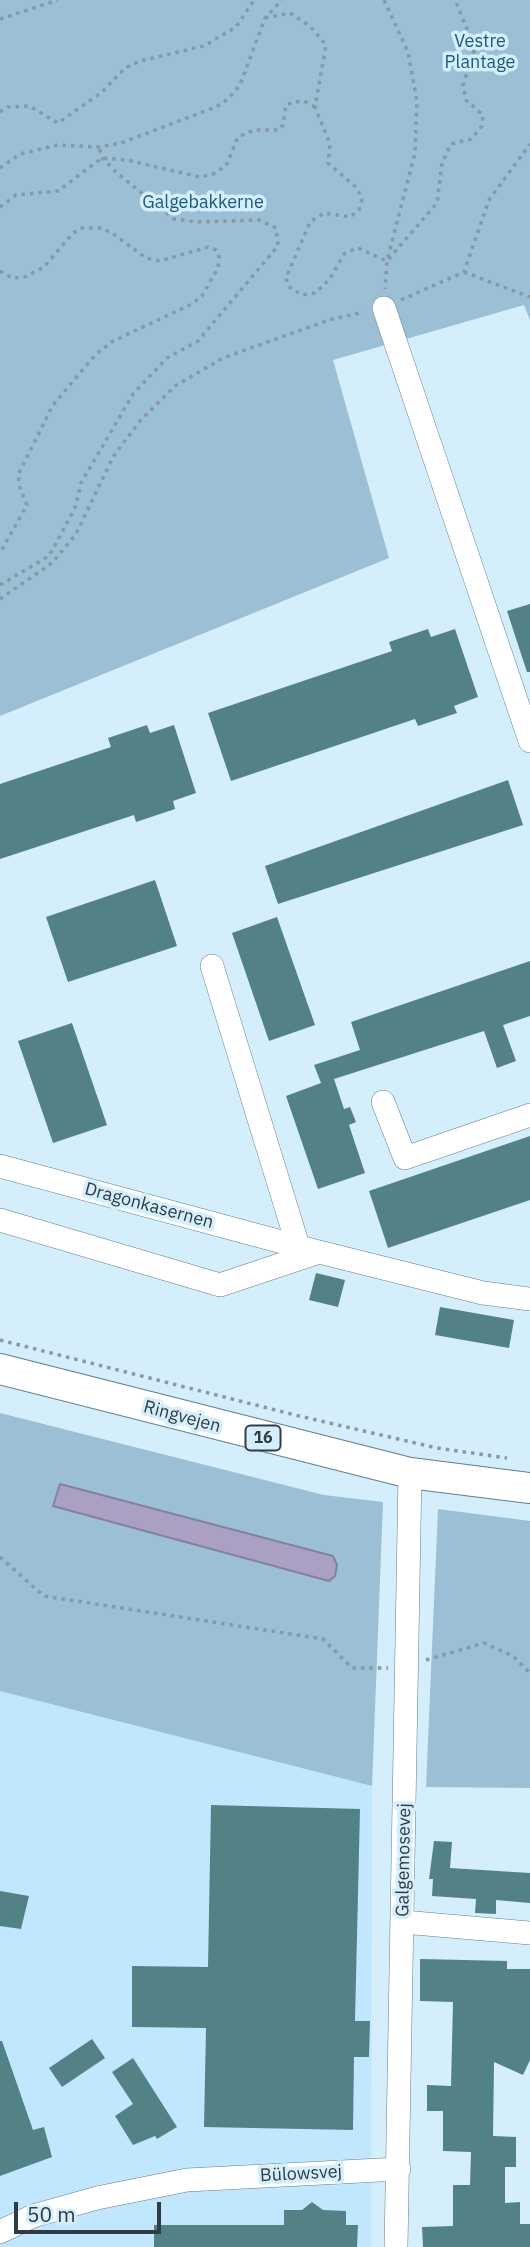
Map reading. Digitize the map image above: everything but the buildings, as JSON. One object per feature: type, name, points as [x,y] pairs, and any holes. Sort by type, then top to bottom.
[{"type":"main road","name":"Ringvejen","points":[[0,1369],[410,1473],[530,1488]]},
{"type":"street","points":[[384,308],[530,741]]},
{"type":"street","points":[[0,1220],[220,1285],[308,1249],[212,965]]},
{"type":"street","points":[[383,1102],[405,1158],[530,1115]]},
{"type":"street","name":"Dragonkasernen","points":[[0,1166],[483,1293],[530,1299]]},
{"type":"street","name":"Galgemosevej","points":[[396,2247],[410,1473]]},
{"type":"street","points":[[403,1922],[530,1933]]},
{"type":"street","name":"Bülowsvej","points":[[0,2232],[33,2216],[97,2198],[187,2180],[399,2169]]},
{"type":"path","points":[[0,19],[58,0]]},
{"type":"path","points":[[0,112],[9,107],[29,106],[58,123],[102,93],[125,68],[140,61],[204,46],[236,27],[254,0]]},
{"type":"path","points":[[0,168],[20,153],[58,145],[99,147],[121,144],[228,100],[240,85],[265,18],[282,0]]},
{"type":"path","points":[[384,0],[408,52],[417,101],[415,153],[387,261],[384,308]]},
{"type":"path","points":[[387,261],[437,203],[442,163],[451,144],[471,139],[482,126],[482,115],[466,100],[464,93],[463,85],[475,48],[455,0]]},
{"type":"path","points":[[265,18],[289,13],[310,26],[326,45],[315,107],[330,144],[330,168],[357,188],[362,199],[359,210],[351,217],[324,213],[310,222],[286,278],[288,286],[302,295],[315,293],[329,280],[345,253],[358,248],[387,261]]},
{"type":"path","points":[[0,207],[16,195],[58,191],[102,158],[127,160],[200,177],[213,174],[226,166],[238,136],[254,130],[279,130],[283,125],[286,105],[293,102],[304,101],[315,107]]},
{"type":"path","points":[[464,272],[489,200],[530,144]]},
{"type":"path","points":[[0,585],[49,555],[75,508],[81,483],[132,394],[167,358],[198,341],[278,246],[276,228],[259,220],[197,222],[174,219],[102,158],[99,147]]},
{"type":"path","points":[[0,271],[12,278],[25,277],[44,267],[73,233],[82,228],[101,228],[146,258],[160,261],[208,247],[216,250],[219,257],[218,268],[202,296],[192,304],[113,341],[96,354],[53,405],[18,475],[27,505],[0,553]]},
{"type":"path","points":[[0,599],[52,563],[76,534],[113,457],[139,422],[175,386],[223,358],[328,320],[384,308],[464,272],[530,297]]},
{"type":"path","points":[[0,1340],[295,1415],[438,1448],[517,1460]]},
{"type":"path","points":[[0,1557],[44,1596],[323,1639],[352,1668],[406,1666],[484,1643],[513,1656],[530,1673]]},
{"type":"shaded area","points":[[60,1484],[333,1556],[337,1565],[335,1576],[329,1581],[53,1506]]},
{"type":"shaded area","points":[[0,1691],[372,1786],[371,2247],[0,2247]]},
{"type":"green space","name":"Galgebakkerne","points":[[0,0],[530,0],[530,320],[524,305],[333,360],[389,558],[0,716]]},
{"type":"green space","points":[[0,1413],[324,1495],[383,1502],[372,1786],[0,1691]]},
{"type":"green space","points":[[438,1509],[530,1521],[530,1788],[426,1787]]},
{"type":"park label","name":"Vestre Plantage","points":[[480,52]]}]
